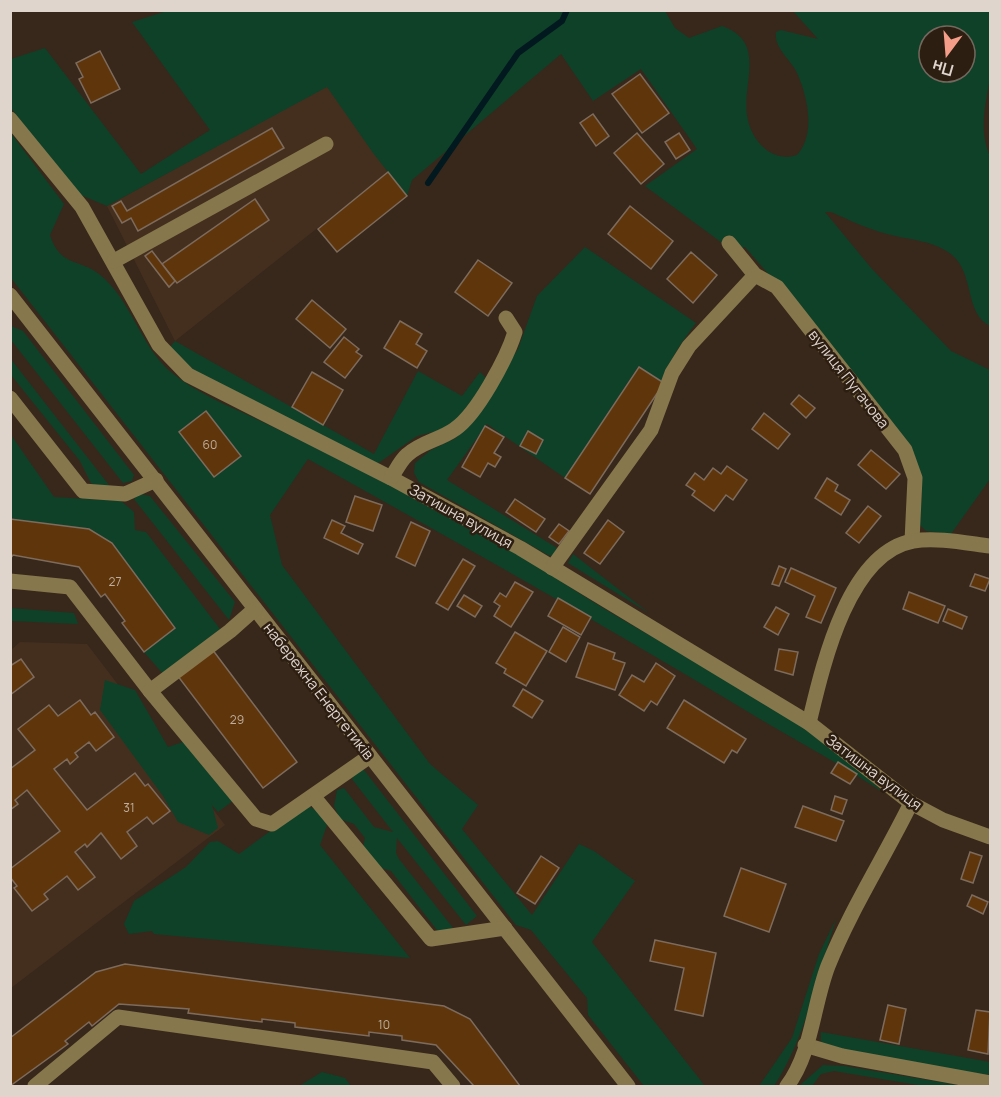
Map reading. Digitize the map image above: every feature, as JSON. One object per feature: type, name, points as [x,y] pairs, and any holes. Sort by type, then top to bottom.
[{"type":"street","name":"Затишна вулиця","points":[[10,119],[82,207],[159,345],[188,375],[391,478],[552,568],[808,723],[911,803],[990,837]]},
{"type":"street","points":[[114,261],[326,144]]},
{"type":"street","name":"вулиця Пугачова","points":[[729,243],[754,275],[777,287],[905,450],[915,478],[912,541]]},
{"type":"street","points":[[552,568],[651,430],[672,374],[689,346],[754,275]]},
{"type":"street","name":"набережна Енергетиків","points":[[11,296],[628,1086]]},
{"type":"street","points":[[391,478],[406,456],[467,420],[509,354],[515,332],[506,318]]},
{"type":"street","points":[[10,398],[83,491],[125,494],[156,480]]},
{"type":"street","points":[[808,723],[824,660],[856,586],[869,567],[885,554],[912,541],[937,540],[990,546]]},
{"type":"street","points":[[10,581],[70,587],[150,691],[256,819],[272,824],[370,756]]},
{"type":"street","points":[[150,691],[230,631],[255,609]]},
{"type":"street","points":[[313,796],[431,939],[505,928]]},
{"type":"street","points":[[787,1086],[796,1072],[819,992],[841,934],[911,803]]},
{"type":"street","points":[[35,1086],[118,1017],[433,1062],[453,1086]]},
{"type":"street","points":[[805,1045],[842,1056],[990,1083]]},
{"type":"shaded area","points":[[327,86],[388,172],[175,341],[107,206]]},
{"type":"shaded area","points":[[20,642],[87,644],[225,825],[11,988],[11,650]]},
{"type":"green space","points":[[170,10],[665,11],[675,28],[689,38],[722,26],[736,33],[744,42],[750,64],[746,102],[752,133],[757,141],[771,153],[788,157],[797,155],[803,146],[807,136],[808,113],[799,78],[779,47],[776,32],[781,30],[818,39],[793,11],[990,11],[992,61],[985,107],[984,136],[990,156],[990,326],[976,312],[959,263],[945,250],[929,243],[880,232],[831,212],[825,212],[872,269],[951,351],[990,370],[990,479],[951,534],[926,531],[920,525],[922,488],[920,472],[796,306],[745,247],[733,251],[645,186],[697,149],[641,69],[593,101],[561,54],[412,180],[407,196],[373,153],[327,87],[107,206],[76,193],[11,108],[11,59],[45,48],[141,174],[210,130],[132,22]]},
{"type":"green space","points":[[10,132],[64,204],[50,235],[54,245],[65,257],[92,269],[110,285],[120,297],[152,350],[172,373],[195,389],[220,402],[447,510],[482,529],[582,595],[778,711],[815,736],[885,794],[833,761],[582,614],[308,459],[270,515],[282,565],[430,764],[478,805],[462,829],[532,915],[579,844],[594,851],[635,881],[592,942],[705,1086],[644,1086],[588,1015],[587,998],[531,930],[516,925],[11,278]]},
{"type":"green space","points":[[585,247],[696,323],[672,359],[664,383],[638,367],[565,478],[487,424],[447,480],[562,551],[553,556],[419,482],[414,473],[415,463],[431,450],[456,438],[518,349],[537,296]]},
{"type":"green space","points":[[11,326],[23,331],[134,475],[132,481],[123,483],[11,340]]},
{"type":"green space","points":[[175,341],[374,454],[418,371],[462,396],[480,372],[487,379],[458,420],[449,428],[417,436],[377,464],[212,381],[186,365],[170,347]]},
{"type":"green space","points":[[10,358],[112,489],[104,490],[91,483],[80,461],[11,375]]},
{"type":"green space","points":[[11,435],[54,497],[121,501],[134,512],[135,530],[146,532],[220,629],[164,675],[144,652],[174,629],[112,543],[95,533],[15,521],[11,516]]},
{"type":"green space","points":[[139,494],[150,496],[235,602],[229,620],[134,499]]},
{"type":"green space","points":[[573,554],[649,613],[568,563]]},
{"type":"green space","points":[[11,608],[74,613],[78,624],[11,621]]},
{"type":"green space","points":[[105,680],[135,690],[168,747],[189,740],[234,800],[218,812],[212,805],[218,828],[209,835],[178,822],[163,796],[100,710]]},
{"type":"green space","points":[[358,770],[364,770],[477,916],[466,925],[397,838],[396,853],[399,859],[457,933],[444,939],[391,871],[372,865],[363,848],[365,838],[354,824],[340,819],[334,806],[337,790],[344,788],[374,827],[393,832],[352,779]]},
{"type":"green space","points":[[306,805],[316,810],[327,825],[320,845],[410,958],[154,934],[152,931],[129,934],[124,924],[134,901],[186,867],[210,842],[218,841],[239,854]]},
{"type":"green space","points":[[836,919],[795,1047],[774,1086],[759,1086],[792,1038],[819,954]]},
{"type":"green space","points":[[821,1032],[990,1062],[990,1075],[900,1062],[821,1044]]},
{"type":"green space","points":[[823,1065],[844,1066],[964,1086],[924,1086],[834,1071],[821,1074],[812,1086],[799,1086]]},
{"type":"green space","points":[[322,1072],[345,1078],[351,1086],[299,1086]]},
{"type":"building","points":[[100,51],[120,89],[91,103],[79,79],[83,77],[76,63]]},
{"type":"building","points":[[640,74],[669,113],[642,133],[612,94]]},
{"type":"building","points":[[593,114],[609,136],[596,146],[580,123]]},
{"type":"building","points":[[272,128],[284,148],[138,231],[131,218],[122,223],[112,206],[121,201],[127,211]]},
{"type":"building","points":[[637,133],[664,164],[641,184],[614,153]]},
{"type":"building","points":[[679,133],[690,150],[676,159],[665,142]]},
{"type":"building","points":[[388,172],[407,196],[337,252],[318,229]]},
{"type":"building","points":[[255,199],[269,220],[177,283],[162,264]]},
{"type":"building","points":[[630,206],[673,241],[651,269],[608,234]]},
{"type":"building","points":[[152,251],[175,281],[169,287],[145,256]]},
{"type":"building","points":[[691,252],[717,275],[693,303],[667,279]]},
{"type":"building","points":[[478,260],[512,283],[488,316],[455,292]]},
{"type":"building","points":[[312,300],[346,329],[330,348],[296,319]]},
{"type":"building","points":[[400,321],[422,334],[416,344],[427,351],[417,368],[384,348]]},
{"type":"building","points":[[344,337],[359,349],[356,352],[362,356],[345,378],[324,362]]},
{"type":"building","points":[[639,367],[664,383],[590,494],[565,478]]},
{"type":"building","points":[[312,372],[343,390],[323,425],[292,407]]},
{"type":"building","points":[[799,395],[815,408],[806,418],[791,404]]},
{"type":"building","points":[[206,411],[241,456],[214,477],[179,432]]},
{"type":"building","points":[[764,413],[790,434],[778,449],[752,429]]},
{"type":"building","points":[[485,426],[504,437],[494,453],[501,457],[495,467],[488,463],[480,477],[462,467]]},
{"type":"building","points":[[528,431],[543,440],[536,454],[520,446]]},
{"type":"building","points":[[871,450],[900,474],[886,489],[858,465]]},
{"type":"building","points":[[727,466],[747,480],[733,500],[726,495],[714,511],[692,495],[695,491],[686,485],[695,473],[704,480],[713,468],[721,474]]},
{"type":"building","points":[[827,478],[838,485],[835,491],[850,500],[841,515],[815,498]]},
{"type":"building","points":[[355,496],[382,505],[373,531],[346,522]]},
{"type":"building","points":[[515,499],[545,519],[536,532],[506,512]]},
{"type":"building","points":[[868,506],[881,516],[859,543],[846,533]]},
{"type":"building","points":[[10,519],[89,529],[112,543],[175,628],[144,652],[122,623],[125,621],[105,594],[101,597],[79,567],[13,555],[10,559]]},
{"type":"building","points":[[332,520],[345,526],[341,533],[363,544],[358,554],[324,538]]},
{"type":"building","points":[[608,520],[624,532],[600,564],[584,553]]},
{"type":"building","points":[[411,522],[430,531],[415,566],[396,557]]},
{"type":"building","points":[[559,524],[569,531],[559,544],[549,537]]},
{"type":"building","points":[[463,559],[475,566],[448,610],[436,603]]},
{"type":"building","points":[[779,566],[786,569],[779,586],[772,584]]},
{"type":"building","points":[[791,568],[836,588],[821,623],[806,617],[815,596],[785,582]]},
{"type":"building","points":[[975,574],[990,579],[985,591],[970,586]]},
{"type":"building","points":[[515,582],[533,592],[511,627],[494,616],[500,606],[494,602],[500,593],[506,597]]},
{"type":"building","points":[[909,592],[945,606],[938,623],[903,609]]},
{"type":"building","points":[[464,595],[482,606],[475,617],[457,606]]},
{"type":"building","points":[[558,598],[591,617],[581,635],[548,616]]},
{"type":"building","points":[[776,607],[789,614],[778,635],[764,627]]},
{"type":"building","points":[[948,609],[967,617],[962,629],[943,621]]},
{"type":"building","points":[[563,627],[580,637],[566,662],[549,652]]},
{"type":"building","points":[[515,632],[547,651],[526,686],[504,673],[506,669],[496,663]]},
{"type":"building","points":[[588,643],[615,653],[613,659],[625,663],[615,690],[576,677]]},
{"type":"building","points":[[212,649],[297,762],[263,788],[177,675]]},
{"type":"building","points":[[779,649],[798,652],[793,675],[775,670]]},
{"type":"building","points":[[21,659],[34,677],[10,695],[10,666]]},
{"type":"building","points":[[656,663],[675,676],[657,705],[651,701],[644,711],[619,695],[632,675],[644,682]]},
{"type":"building","points":[[523,689],[543,701],[532,718],[513,706]]},
{"type":"building","points":[[80,700],[91,715],[95,712],[114,737],[96,751],[89,742],[75,753],[78,757],[70,764],[67,759],[54,769],[87,810],[135,773],[145,786],[148,784],[170,811],[153,824],[147,817],[127,832],[137,846],[121,859],[101,833],[87,847],[85,844],[75,852],[95,877],[78,890],[67,876],[44,894],[48,899],[32,911],[14,888],[17,886],[10,877],[10,869],[60,831],[27,790],[15,800],[18,804],[10,810],[10,769],[35,750],[18,729],[49,705],[58,716]]},
{"type":"building","points":[[684,700],[746,739],[737,753],[732,750],[724,763],[667,728]]},
{"type":"building","points":[[838,762],[857,774],[850,784],[831,773]]},
{"type":"building","points":[[835,796],[847,800],[842,814],[831,810]]},
{"type":"building","points":[[803,806],[844,821],[836,841],[795,827]]},
{"type":"building","points":[[970,852],[982,856],[973,883],[961,879]]},
{"type":"building","points":[[541,856],[559,868],[535,904],[517,893]]},
{"type":"building","points":[[741,868],[786,884],[769,932],[724,916]]},
{"type":"building","points":[[972,895],[988,902],[983,914],[967,906]]},
{"type":"building","points":[[655,940],[716,953],[703,1016],[675,1010],[684,968],[650,961]]},
{"type":"building","points":[[125,964],[444,1006],[470,1019],[520,1086],[474,1086],[436,1045],[402,1040],[402,1036],[369,1032],[369,1036],[295,1027],[295,1023],[262,1019],[262,1022],[188,1013],[189,1009],[119,1004],[92,1026],[89,1022],[65,1041],[68,1044],[10,1086],[10,1038],[96,972]]},
{"type":"building","points":[[888,1005],[906,1009],[899,1044],[880,1040]]},
{"type":"building","points":[[976,1010],[990,1012],[988,1054],[968,1050]]},
{"type":"waterway","points":[[428,183],[518,53],[562,21],[567,10]]}]
